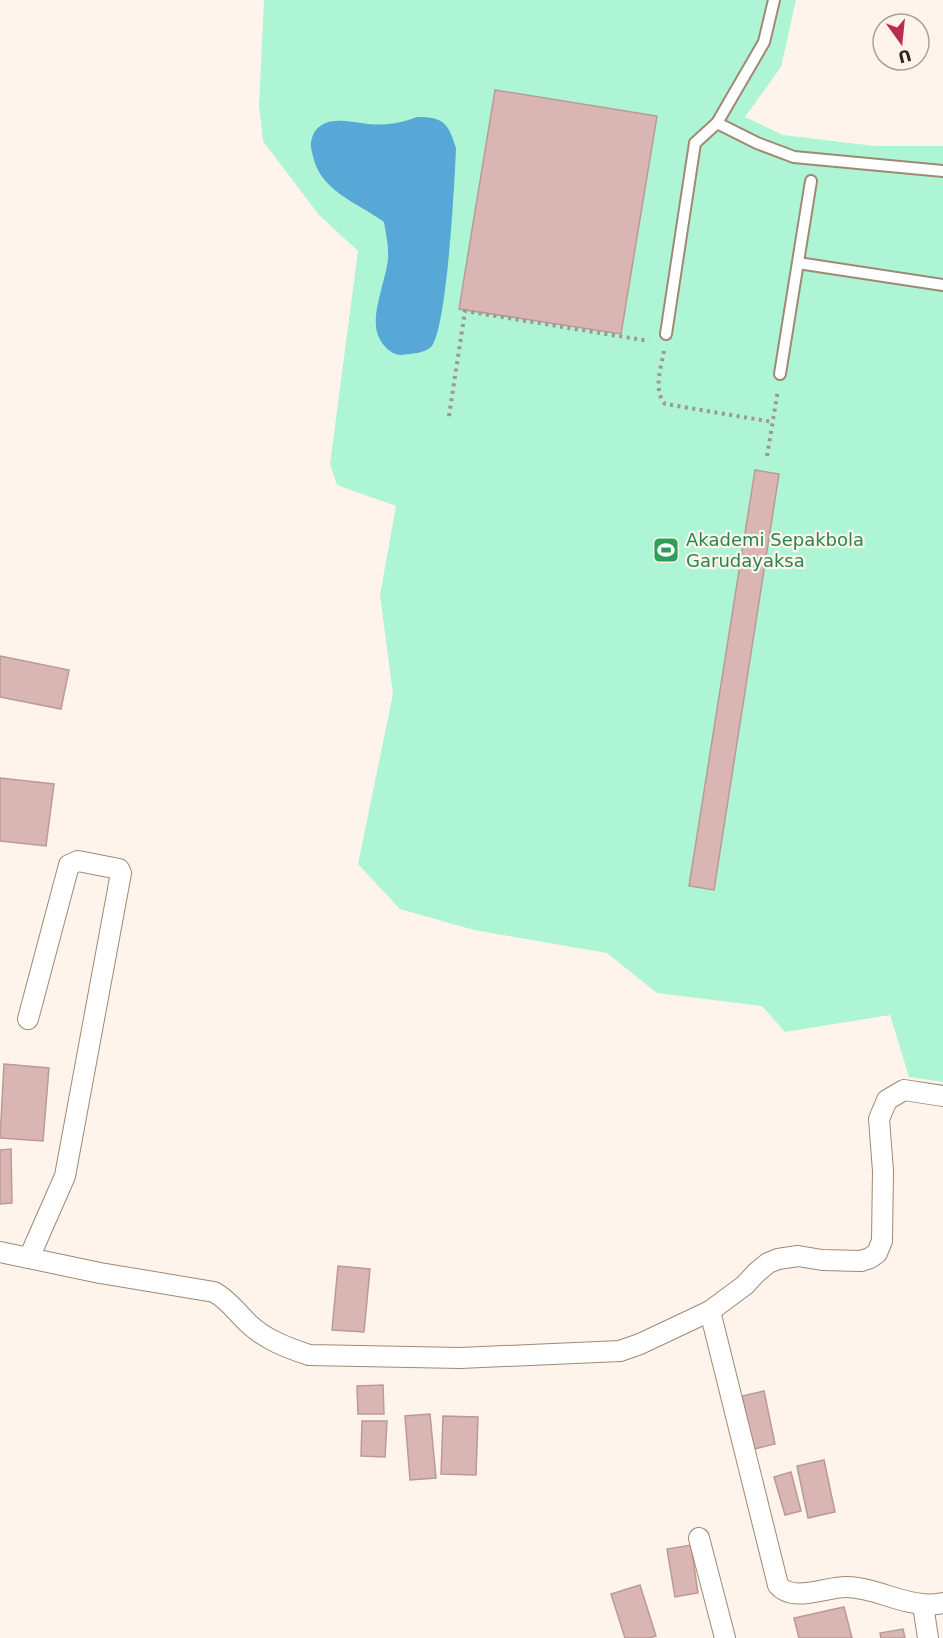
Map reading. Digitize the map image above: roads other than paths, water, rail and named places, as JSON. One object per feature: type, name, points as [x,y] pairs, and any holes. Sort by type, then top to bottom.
[{"type":"street","points":[[28,1019],[69,865],[78,861],[119,869],[121,873],[65,1176],[28,1258]]},
{"type":"street","points":[[0,1252],[100,1273],[214,1292],[229,1302],[250,1325],[266,1336],[286,1347],[309,1355],[460,1358],[620,1351],[710,1311],[745,1285],[768,1263],[778,1259],[798,1256],[822,1260],[861,1261],[877,1253],[882,1241],[883,1172],[879,1119],[883,1108],[887,1100],[904,1090],[943,1096]]},
{"type":"street","points":[[710,1311],[778,1585],[783,1591],[791,1593],[843,1587],[858,1588],[923,1605],[943,1603]]},
{"type":"street","points":[[699,1538],[725,1638]]},
{"type":"street","points":[[923,1605],[928,1638]]},
{"type":"lane","points":[[666,338],[695,143],[717,123],[764,42],[774,0]]},
{"type":"lane","points":[[717,123],[757,143],[794,157],[943,171]]},
{"type":"lane","points":[[780,374],[811,181]]},
{"type":"lane","points":[[798,263],[943,285]]},
{"type":"water","points":[[417,117],[439,120],[447,127],[456,148],[454,189],[446,285],[437,335],[431,347],[425,351],[401,355],[390,351],[384,345],[376,327],[377,308],[388,259],[384,222],[341,195],[323,178],[317,168],[311,142],[313,134],[321,125],[332,121],[375,125]]},
{"type":"place","name":"Akademi Sepakbola Garudayaksa","points":[[666,550]]}]
